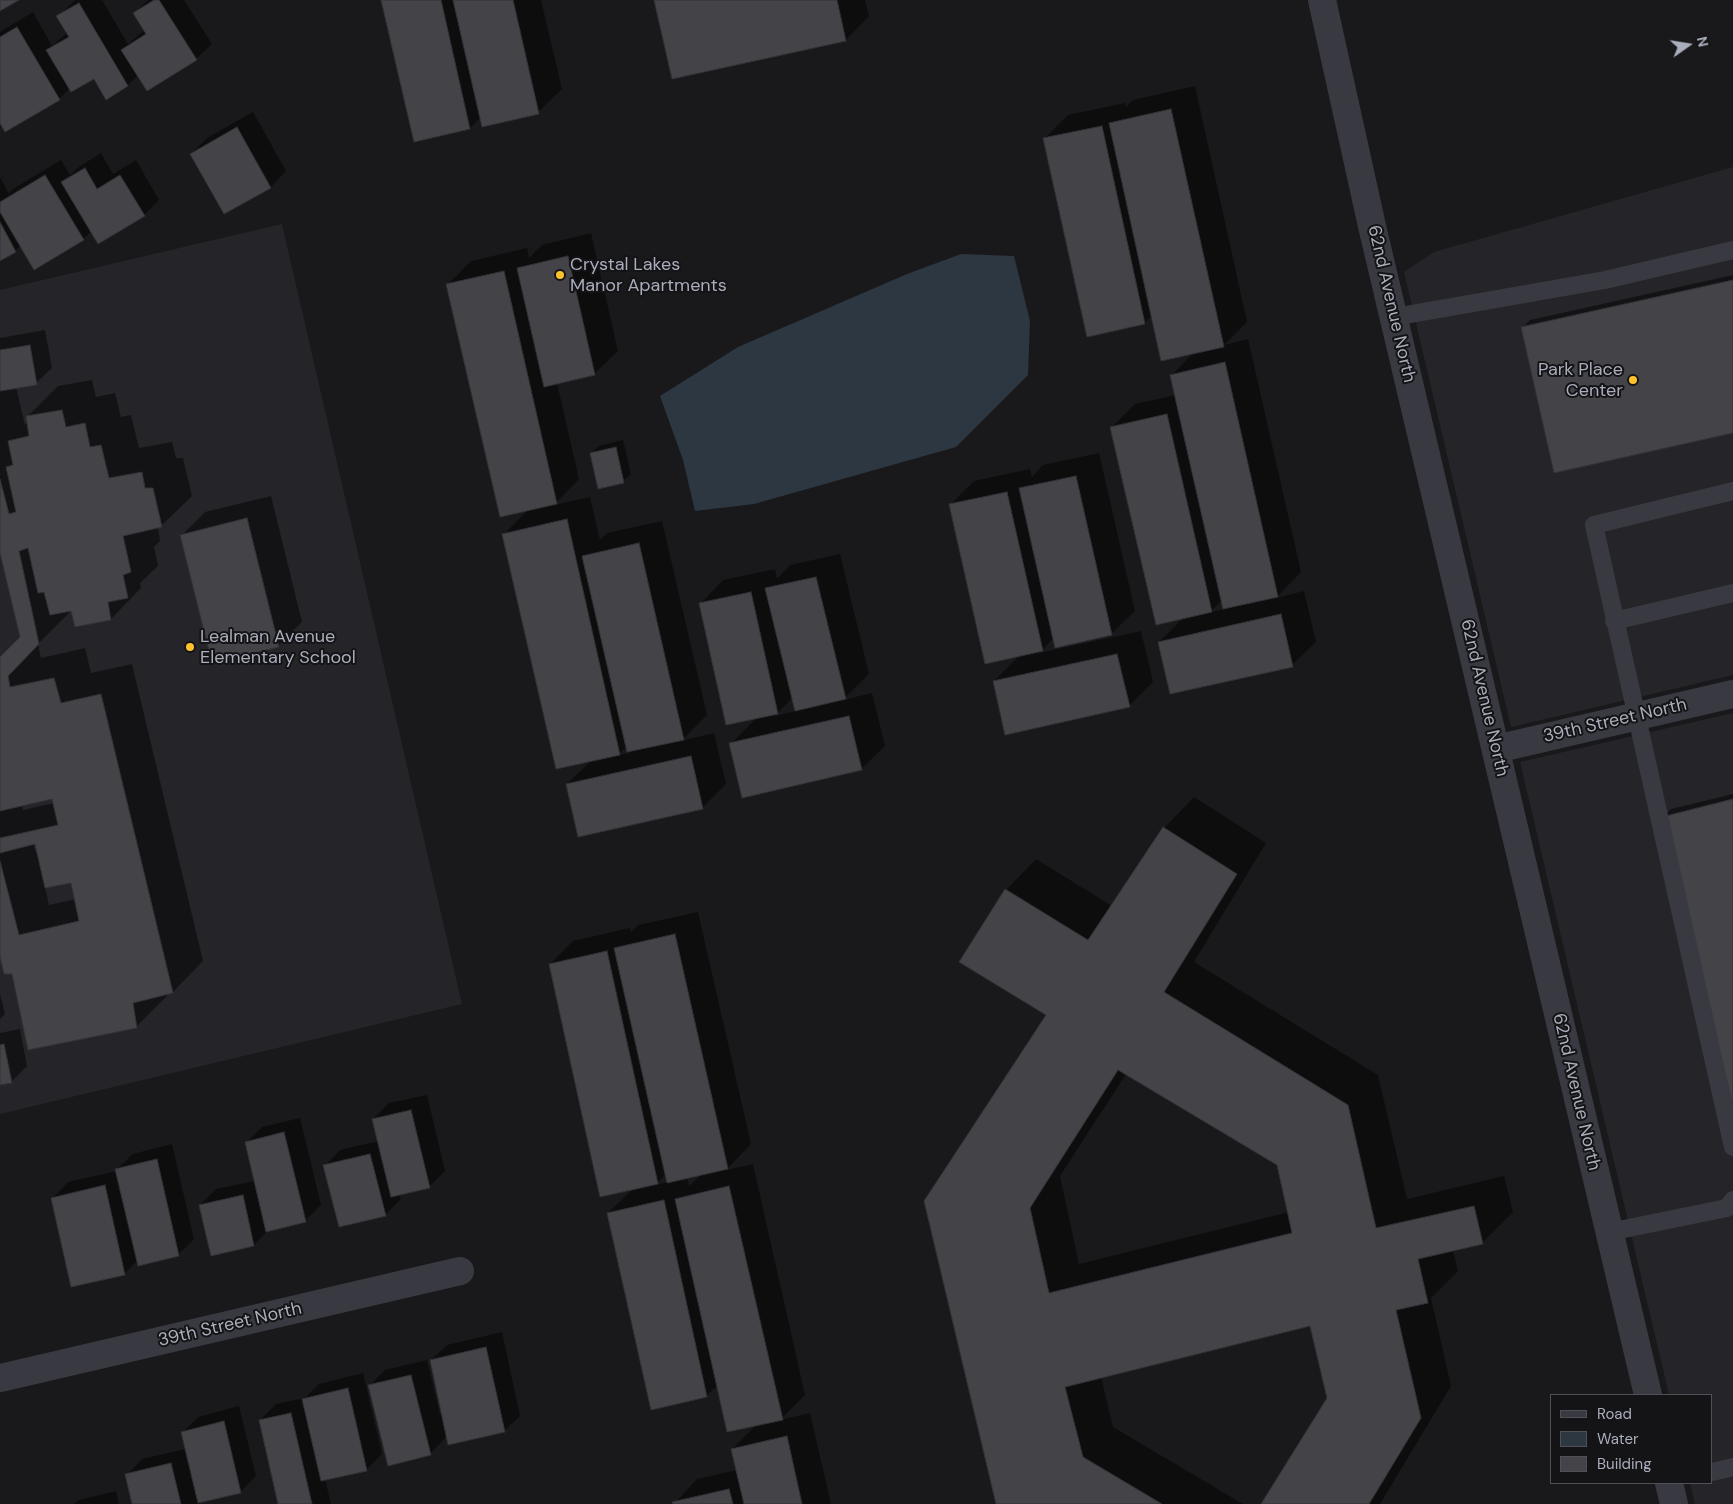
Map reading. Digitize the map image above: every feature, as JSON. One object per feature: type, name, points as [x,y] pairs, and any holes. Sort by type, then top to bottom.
[{"type":"street","name":"62nd Avenue North","points":[[1322,0],[1394,317],[1648,1394]]},
{"type":"street","name":"39th Street North","points":[[1496,749],[1733,694]]},
{"type":"street","name":"39th Street North","points":[[0,1378],[460,1271]]},
{"type":"street","points":[[1668,1484],[1674,1504]]},
{"type":"lane","points":[[1394,317],[1605,280],[1733,250]]},
{"type":"lane","points":[[1733,490],[1594,525],[1635,716],[1733,1147]]},
{"type":"lane","points":[[1614,621],[1733,593]]},
{"type":"lane","points":[[1609,1232],[1727,1208],[1733,1200]]},
{"type":"lane","points":[[1713,1472],[1733,1466]]},
{"type":"shaded area","points":[[1733,167],[1733,675],[1511,727],[1404,272],[1434,252]]},
{"type":"shaded area","name":"Lealman Avenue Elementary School","points":[[282,224],[462,1004],[0,1114],[0,290]]},
{"type":"shaded area","points":[[1733,713],[1733,1504],[1695,1504],[1690,1484],[1713,1484],[1713,1394],[1669,1394],[1520,762]]},
{"type":"water","points":[[961,254],[1014,256],[1030,321],[1028,375],[956,447],[754,504],[695,511],[683,460],[660,396],[738,347],[907,274]]},
{"type":"building","points":[[0,0],[19,0],[0,11]]},
{"type":"building","points":[[154,0],[159,0],[197,60],[147,91],[121,50],[146,34],[133,13]]},
{"type":"building","points":[[381,0],[441,0],[470,129],[414,142]]},
{"type":"building","points":[[453,0],[513,0],[539,114],[482,127]]},
{"type":"building","points":[[654,0],[837,0],[846,41],[672,79]]},
{"type":"building","points":[[79,3],[128,86],[106,100],[94,79],[71,92],[46,50],[69,37],[56,16]]},
{"type":"building","points":[[17,27],[60,100],[5,132],[0,123],[0,37]]},
{"type":"building","points":[[1171,109],[1224,347],[1161,361],[1109,123]]},
{"type":"building","points":[[1102,126],[1145,324],[1087,337],[1043,138]]},
{"type":"building","points":[[237,127],[271,188],[224,214],[190,154]]},
{"type":"building","points":[[85,168],[97,189],[120,175],[145,216],[98,244],[61,182]]},
{"type":"building","points":[[45,175],[84,240],[34,270],[0,212],[0,202]]},
{"type":"building","points":[[0,222],[16,252],[0,261]]},
{"type":"building","points":[[568,256],[595,375],[544,387],[517,268]]},
{"type":"building","points":[[504,271],[557,504],[500,517],[446,284]]},
{"type":"building","name":"Park Place Center","points":[[1733,280],[1733,433],[1554,473],[1521,327]]},
{"type":"building","points":[[30,345],[37,385],[0,391],[0,350]]},
{"type":"building","points":[[1225,362],[1278,597],[1223,609],[1170,375]]},
{"type":"building","points":[[62,410],[66,427],[85,423],[90,447],[101,445],[109,478],[142,472],[145,488],[153,488],[162,527],[123,536],[131,572],[123,575],[128,598],[108,602],[111,620],[75,627],[71,611],[50,615],[44,592],[38,593],[28,548],[19,551],[39,644],[8,676],[10,687],[54,678],[61,703],[101,694],[173,993],[133,1003],[137,1028],[28,1050],[12,974],[4,974],[0,957],[0,861],[19,935],[79,921],[71,883],[45,888],[35,844],[0,853],[0,838],[58,825],[52,799],[0,811],[0,657],[20,637],[0,553],[0,479],[9,514],[16,512],[6,467],[13,465],[8,441],[29,436],[26,416]]},
{"type":"building","points":[[1167,414],[1212,612],[1156,625],[1110,427]]},
{"type":"building","points":[[616,447],[624,483],[598,489],[590,453]]},
{"type":"building","points":[[1076,476],[1112,635],[1055,648],[1019,488]]},
{"type":"building","points":[[1007,492],[1043,651],[985,664],[949,504]]},
{"type":"building","points":[[247,518],[279,647],[212,663],[180,535]]},
{"type":"building","points":[[567,519],[620,755],[556,769],[502,534]]},
{"type":"building","points":[[639,543],[684,740],[627,752],[582,556]]},
{"type":"building","points":[[816,577],[846,699],[795,711],[765,588]]},
{"type":"building","points":[[751,592],[778,714],[726,725],[699,603]]},
{"type":"building","points":[[1281,614],[1293,667],[1170,694],[1158,642]]},
{"type":"building","points":[[1117,654],[1130,707],[1005,735],[993,681]]},
{"type":"building","points":[[849,716],[862,770],[742,798],[729,743]]},
{"type":"building","points":[[691,756],[703,809],[578,837],[566,784]]},
{"type":"building","points":[[1733,799],[1733,1107],[1662,817]]},
{"type":"building","points":[[1163,827],[1237,874],[1164,992],[1348,1105],[1376,1228],[1474,1206],[1483,1244],[1418,1259],[1428,1303],[1396,1310],[1421,1418],[1369,1504],[1261,1504],[1327,1398],[1310,1326],[1065,1387],[1083,1457],[1162,1504],[996,1504],[924,1201],[1046,1015],[959,962],[1005,889],[1088,940]],"holes":[[[1118,1070],[1277,1165],[1292,1233],[1049,1293],[1030,1208]]]},
{"type":"building","points":[[675,934],[728,1169],[667,1183],[614,948]]},
{"type":"building","points":[[607,951],[658,1184],[600,1197],[549,964]]},
{"type":"building","points":[[4,1044],[12,1083],[0,1085],[0,1045]]},
{"type":"building","points":[[411,1110],[430,1188],[391,1197],[372,1119]]},
{"type":"building","points":[[284,1132],[306,1222],[266,1232],[245,1142]]},
{"type":"building","points":[[370,1154],[386,1216],[339,1227],[323,1165]]},
{"type":"building","points":[[157,1159],[179,1256],[138,1266],[115,1169]]},
{"type":"building","points":[[105,1185],[125,1275],[71,1287],[51,1198]]},
{"type":"building","points":[[729,1186],[783,1420],[727,1432],[675,1199]]},
{"type":"building","points":[[243,1195],[254,1246],[211,1256],[199,1205]]},
{"type":"building","points":[[664,1200],[707,1397],[651,1410],[607,1213]]},
{"type":"building","points":[[486,1347],[505,1432],[448,1445],[430,1360]]},
{"type":"building","points":[[411,1375],[431,1455],[388,1466],[368,1385]]},
{"type":"building","points":[[348,1388],[367,1471],[321,1481],[302,1399]]},
{"type":"building","points":[[291,1413],[312,1504],[278,1504],[259,1420]]},
{"type":"building","points":[[224,1421],[241,1493],[198,1503],[181,1432]]},
{"type":"building","points":[[787,1436],[802,1504],[744,1504],[731,1449]]},
{"type":"building","points":[[171,1463],[181,1504],[132,1504],[125,1474]]},
{"type":"building","points":[[729,1489],[733,1504],[673,1504],[672,1502]]},
{"type":"place","name":"Crystal Lakes Manor Apartments","points":[[560,275]]},
{"type":"place","name":"Park Place Center","points":[[1633,380]]},
{"type":"place","name":"Lealman Avenue Elementary School","points":[[190,647]]}]
